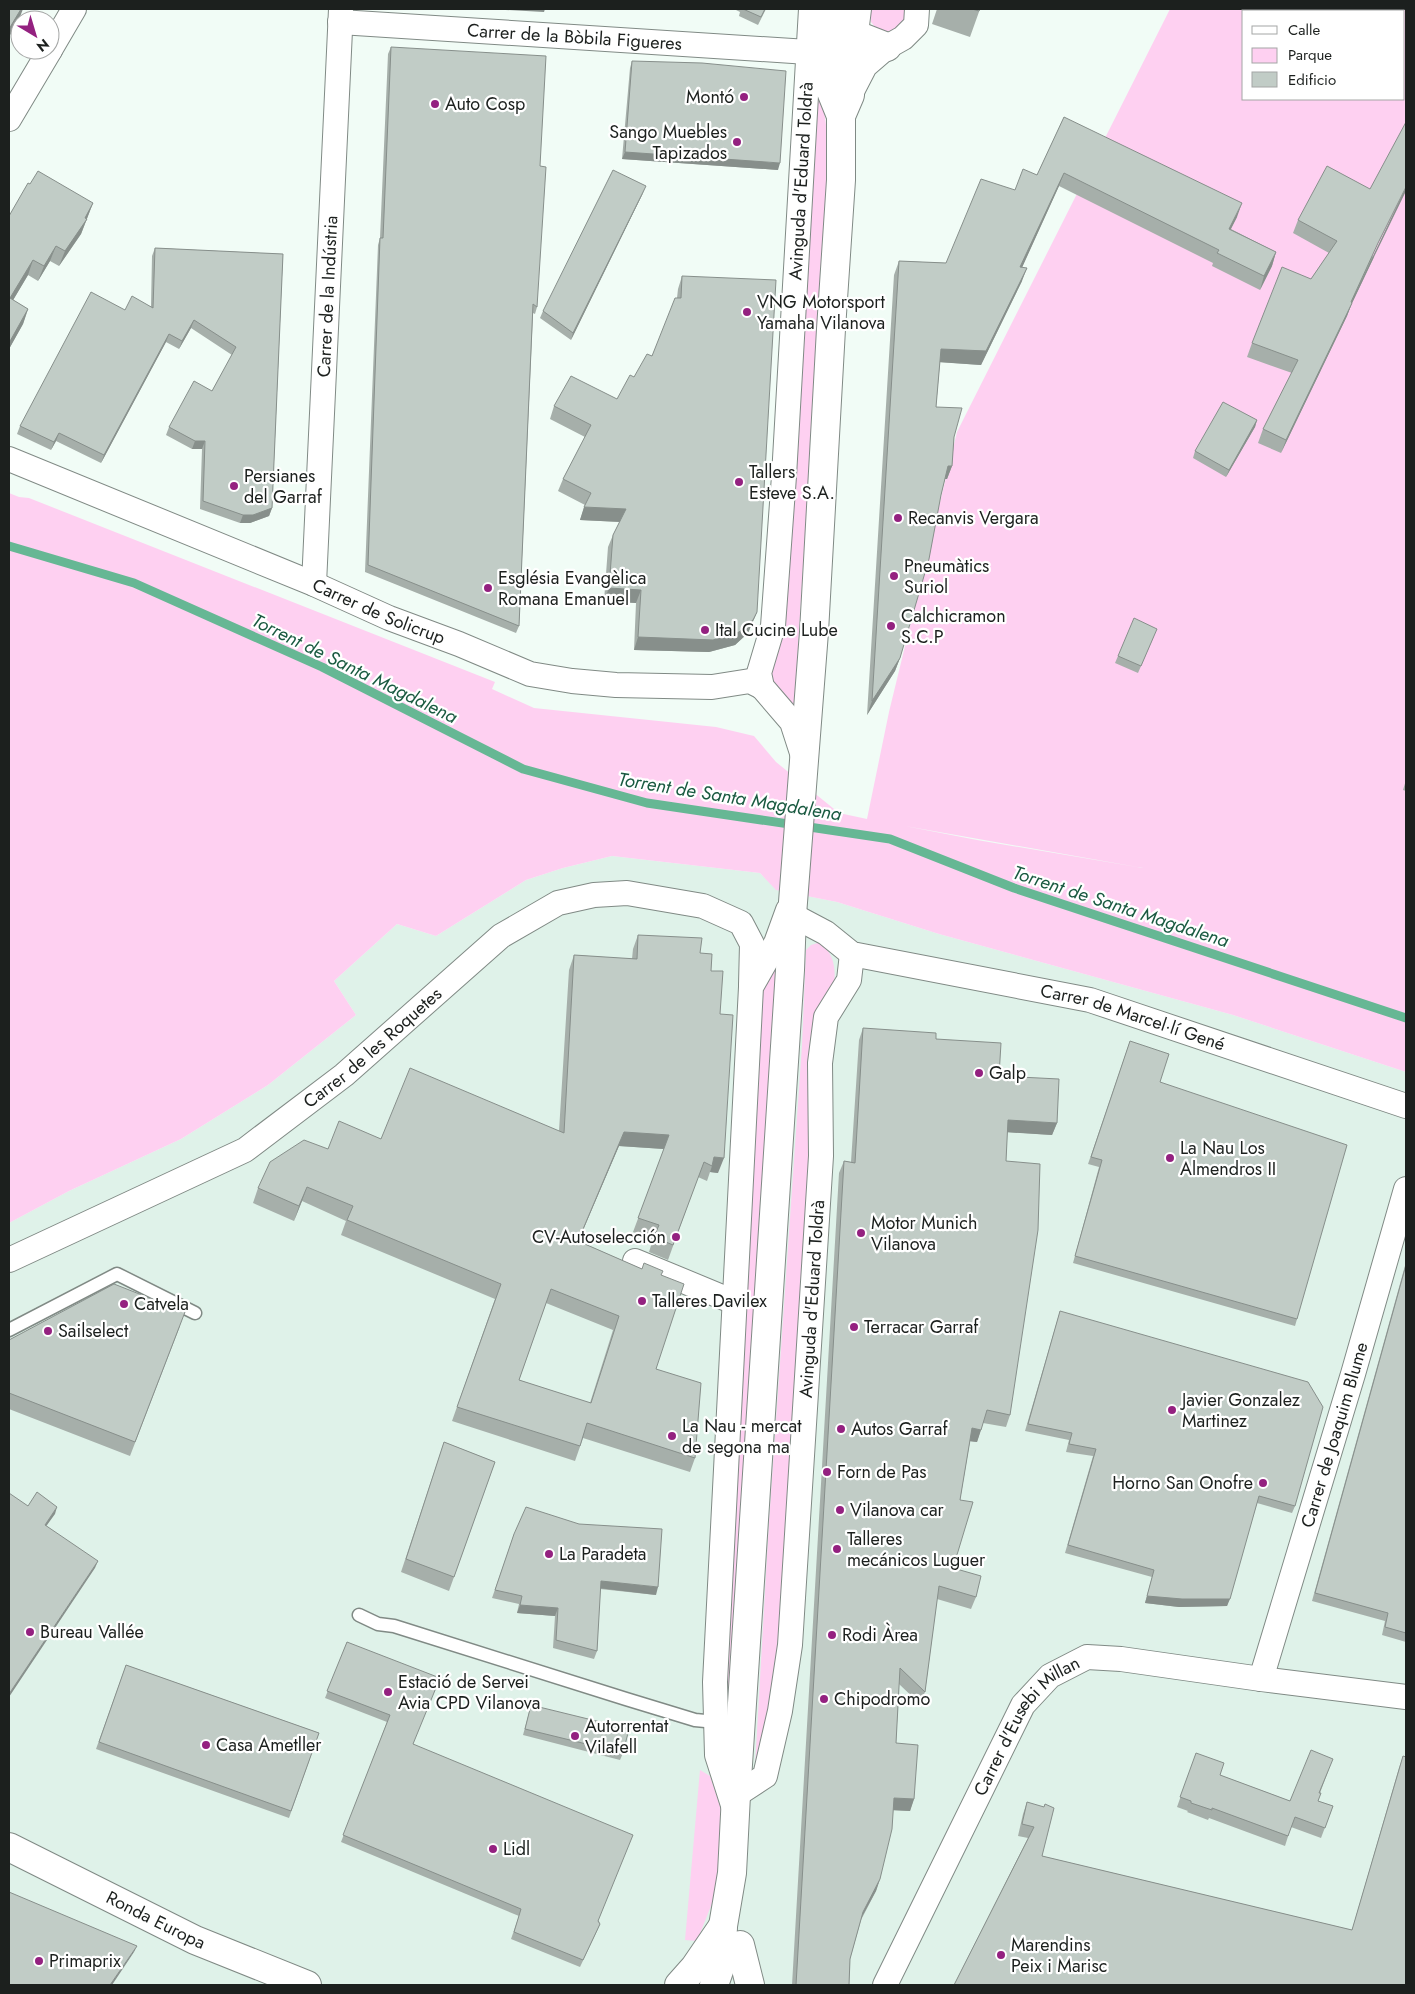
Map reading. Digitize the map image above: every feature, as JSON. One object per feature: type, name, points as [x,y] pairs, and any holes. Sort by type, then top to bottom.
[{"type":"street","points":[[60,33],[74,9]]},
{"type":"street","name":"Avinguda d'Eduard Toldrà","points":[[804,757],[792,722],[762,687],[759,673],[773,626],[784,476],[811,9]]},
{"type":"street","name":"Avinguda d'Eduard Toldrà","points":[[831,9],[828,84],[845,105]]},
{"type":"street","points":[[841,9],[841,29],[855,22],[887,47]]},
{"type":"street","name":"Avinguda d'Eduard Toldrà","points":[[845,105],[866,66],[887,47],[904,38],[916,25],[917,9]]},
{"type":"street","name":"Carrer de la Bòbila Figueres","points":[[340,16],[808,52]]},
{"type":"street","name":"Carrer de la Indústria","points":[[314,584],[340,16]]},
{"type":"street","name":"Avinguda d'Eduard Toldrà","points":[[735,1985],[732,1935],[732,1873],[736,1804],[789,990],[793,902],[814,632],[845,105],[855,22]]},
{"type":"street","points":[[9,119],[44,60]]},
{"type":"street","name":"Carrer de Solicrup","points":[[9,459],[314,584],[389,618],[459,644],[530,674],[572,681],[616,685],[712,687],[750,681],[762,687]]},
{"type":"street","name":"Carrer de les Roquetes","points":[[9,1260],[245,1150],[344,1075],[501,936],[558,903],[594,895],[627,893],[703,906],[741,923],[752,944],[751,987]]},
{"type":"street","points":[[793,902],[826,934],[852,954]]},
{"type":"street","name":"Avinguda d'Eduard Toldrà","points":[[736,1804],[717,1756],[715,1682],[751,987],[776,943],[793,902]]},
{"type":"street","name":"Avinguda d'Eduard Toldrà","points":[[736,1804],[765,1776],[780,1710],[790,1645],[822,1156],[820,1063],[826,1017],[849,980],[852,954]]},
{"type":"street","name":"Carrer de Marcel·lí Gené","points":[[852,954],[1090,1000],[1406,1106]]},
{"type":"street","name":"Carrer de Joaquim Blume","points":[[1261,1679],[1356,1365],[1406,1189]]},
{"type":"street","points":[[635,1261],[734,1302]]},
{"type":"street","name":"Carrer d'Eusebi Millan","points":[[884,1985],[1023,1705],[1050,1676],[1087,1658],[1121,1659],[1406,1697]]},
{"type":"street","name":"Ronda Europa","points":[[9,1847],[195,1940],[307,1985]]},
{"type":"street","points":[[679,1985],[695,1967],[732,1935],[750,1985]]},
{"type":"street","name":"Avinguda d'Eduard Toldrà","points":[[714,1985],[732,1935]]},
{"type":"lane","points":[[9,1330],[117,1274],[195,1312]]},
{"type":"lane","points":[[359,1615],[378,1624],[394,1626],[696,1720],[716,1722]]},
{"type":"shaded area","points":[[612,856],[760,873],[777,890],[837,902],[939,934],[1233,1015],[1406,1072],[1406,1985],[9,1985],[9,1223],[69,1191],[181,1139],[268,1085],[356,1015],[334,981],[397,924],[436,936],[526,880],[563,868]]},
{"type":"green space","points":[[871,9],[908,9],[907,20],[897,30],[879,32],[871,22]]},
{"type":"green space","points":[[1170,9],[1406,9],[1406,1072],[1233,1015],[939,934],[837,902],[776,890],[760,873],[612,856],[563,868],[526,880],[436,936],[397,924],[334,981],[356,1015],[268,1085],[181,1139],[69,1191],[9,1223],[9,493],[29,498],[495,682],[492,689],[534,708],[716,727],[754,736],[776,762],[839,813],[867,819],[889,712],[957,432]],"holes":[[[905,826],[1143,868],[977,840]]]},
{"type":"green space","points":[[816,52],[827,132],[826,191],[794,713],[776,694],[768,671]]},
{"type":"green space","points":[[821,942],[831,957],[835,979],[812,1156],[782,1616],[770,1705],[755,1766],[769,1522],[802,1045],[806,950],[811,945]]},
{"type":"green space","points":[[778,965],[735,1597],[730,1763],[724,1736],[760,991]]},
{"type":"green space","points":[[700,1770],[710,1776],[721,1809],[723,1837],[719,1886],[697,1941],[685,1940]]},
{"type":"building","points":[[9,9],[21,9],[10,10],[9,29]]},
{"type":"building","points":[[743,9],[765,9],[761,17]]},
{"type":"building","points":[[391,47],[546,56],[540,166],[546,167],[537,307],[533,304],[519,626],[368,565],[380,238],[383,238]]},
{"type":"building","points":[[632,61],[702,63],[786,71],[780,163],[625,152]]},
{"type":"building","points":[[1064,117],[1242,203],[1229,229],[1276,252],[1264,276],[1217,253],[1219,250],[1064,173],[1020,267],[1027,268],[986,351],[941,349],[936,407],[962,408],[954,437],[952,466],[948,466],[929,559],[900,658],[872,701],[899,261],[946,263],[981,179],[1015,190],[1023,169],[1037,175]]},
{"type":"building","points":[[1406,122],[1406,187],[1286,440],[1263,429],[1298,360],[1252,343],[1282,267],[1311,279],[1337,241],[1298,220],[1327,166],[1370,189]]},
{"type":"building","points":[[613,170],[646,186],[573,333],[543,311]]},
{"type":"building","points":[[38,171],[93,203],[85,218],[87,219],[65,251],[56,246],[44,266],[33,260],[10,298],[28,309],[9,343],[9,216],[28,183],[30,184]]},
{"type":"building","points":[[155,248],[283,254],[272,508],[253,515],[243,515],[203,501],[205,441],[195,441],[169,427],[194,381],[212,391],[236,347],[194,320],[182,341],[169,334],[104,455],[59,433],[54,442],[20,426],[91,292],[125,310],[132,296],[153,308]]},
{"type":"building","points":[[682,276],[776,280],[757,612],[753,620],[739,632],[713,640],[638,637],[641,590],[609,588],[613,535],[626,509],[584,507],[591,493],[563,479],[591,425],[554,406],[571,376],[617,399],[630,375],[634,377],[647,354],[652,356],[675,298],[681,298]]},
{"type":"building","points":[[1223,402],[1257,420],[1229,470],[1195,451]]},
{"type":"building","points":[[1134,618],[1157,629],[1141,666],[1118,656]]},
{"type":"building","points":[[638,935],[702,938],[700,953],[712,954],[711,971],[723,971],[720,1014],[733,1015],[724,1158],[714,1157],[712,1166],[704,1162],[673,1245],[654,1237],[659,1225],[638,1218],[669,1135],[624,1132],[578,1241],[642,1269],[644,1263],[663,1271],[661,1275],[684,1284],[656,1369],[701,1383],[695,1458],[587,1423],[580,1446],[457,1407],[501,1284],[347,1220],[353,1206],[307,1187],[299,1206],[258,1188],[270,1162],[304,1140],[328,1149],[339,1121],[381,1139],[410,1068],[564,1133],[574,955],[637,959]],"holes":[[[551,1289],[619,1316],[591,1403],[519,1380]]]},
{"type":"building","points":[[863,1028],[936,1033],[936,1039],[1001,1043],[999,1076],[1059,1079],[1057,1123],[1008,1120],[1006,1161],[1040,1164],[1038,1230],[1010,1415],[987,1410],[981,1430],[972,1428],[960,1500],[973,1502],[953,1568],[981,1576],[976,1597],[939,1586],[925,1692],[900,1668],[896,1743],[918,1745],[914,1799],[894,1798],[892,1829],[880,1879],[863,1912],[850,1959],[849,1985],[796,1985],[844,1161],[855,1163]]},
{"type":"building","points":[[1130,1041],[1169,1054],[1160,1082],[1347,1145],[1297,1319],[1075,1256],[1102,1160],[1091,1157]]},
{"type":"building","points":[[1406,1265],[1406,1633],[1385,1627],[1388,1613],[1315,1593]]},
{"type":"building","points":[[114,1284],[185,1312],[135,1442],[9,1393],[9,1340]]},
{"type":"building","points":[[1060,1311],[1308,1382],[1323,1407],[1295,1506],[1259,1496],[1230,1599],[1182,1599],[1147,1596],[1154,1570],[1068,1545],[1096,1449],[1069,1444],[1072,1433],[1028,1424]]},
{"type":"building","points":[[444,1442],[495,1462],[454,1577],[406,1559]]},
{"type":"building","name":"Bureau Vallée","points":[[37,1492],[57,1507],[45,1525],[98,1561],[9,1694],[9,1493],[28,1506]]},
{"type":"building","points":[[526,1507],[579,1524],[662,1529],[658,1587],[601,1581],[597,1651],[556,1640],[558,1608],[520,1605],[522,1596],[495,1590],[514,1534]]},
{"type":"building","name":"Lidl","points":[[347,1642],[440,1678],[413,1744],[633,1835],[598,1921],[600,1924],[583,1960],[514,1932],[521,1909],[343,1835],[390,1715],[327,1691]]},
{"type":"building","name":"Casa Ametller","points":[[126,1665],[319,1733],[291,1811],[99,1742]]},
{"type":"building","name":"Autorrentat Vilafell","points":[[531,1705],[629,1729],[623,1753],[525,1729]]},
{"type":"building","points":[[1311,1750],[1333,1759],[1319,1793],[1321,1793],[1318,1801],[1333,1806],[1325,1828],[1295,1817],[1288,1836],[1212,1808],[1212,1810],[1191,1803],[1191,1801],[1180,1797],[1196,1753],[1224,1763],[1220,1775],[1290,1801]]},
{"type":"building","points":[[1403,1756],[1406,1757],[1406,1985],[954,1985],[1034,1827],[1022,1824],[1027,1802],[1044,1807],[1045,1804],[1054,1808],[1042,1856],[1352,1930]]},
{"type":"building","points":[[9,1892],[137,1946],[110,1985],[9,1985]]},
{"type":"waterway","name":"Torrent de Santa Magdalena","points":[[9,546],[134,583],[322,667],[523,769],[647,803],[890,839],[1014,888],[1406,1018]]},
{"type":"place","name":"Montó","points":[[744,97]]},
{"type":"place","name":"Auto Cosp","points":[[435,104]]},
{"type":"place","name":"Sango Muebles Tapizados","points":[[737,142]]},
{"type":"place","name":"VNG Motorsport Yamaha Vilanova","points":[[747,312]]},
{"type":"place","name":"Tallers Esteve S.A.","points":[[739,482]]},
{"type":"place","name":"Persianes del Garraf","points":[[234,486]]},
{"type":"place","name":"Recanvis Vergara","points":[[898,518]]},
{"type":"place","name":"Pneumàtics Suriol","points":[[894,576]]},
{"type":"place","name":"Església Evangèlica Romana Emanuel","points":[[488,588]]},
{"type":"place","name":"Calchicramon S.C.P","points":[[891,626]]},
{"type":"place","name":"Ital Cucine Lube","points":[[705,630]]},
{"type":"place","name":"Galp","points":[[979,1073]]},
{"type":"place","name":"La Nau Los Almendros II","points":[[1170,1158]]},
{"type":"place","name":"Motor Munich Vilanova","points":[[861,1233]]},
{"type":"place","name":"CV-Autoselección","points":[[676,1237]]},
{"type":"place","name":"Talleres Davilex","points":[[642,1301]]},
{"type":"place","name":"Catvela","points":[[124,1304]]},
{"type":"place","name":"Terracar Garraf","points":[[854,1327]]},
{"type":"place","name":"Sailselect","points":[[48,1331]]},
{"type":"place","name":"Javier Gonzalez Martinez","points":[[1172,1410]]},
{"type":"place","name":"Autos Garraf","points":[[841,1429]]},
{"type":"place","name":"La Nau - mercat de segona ma","points":[[672,1436]]},
{"type":"place","name":"Forn de Pas","points":[[827,1472]]},
{"type":"place","name":"Horno San Onofre","points":[[1263,1483]]},
{"type":"place","name":"Vilanova car","points":[[840,1510]]},
{"type":"place","name":"Talleres mecánicos Luguer","points":[[837,1549]]},
{"type":"place","name":"La Paradeta","points":[[549,1554]]},
{"type":"place","name":"Bureau Vallée","points":[[30,1632]]},
{"type":"place","name":"Rodi Àrea","points":[[832,1635]]},
{"type":"place","name":"Estació de Servei Avia CPD Vilanova","points":[[388,1692]]},
{"type":"place","name":"Chipodromo","points":[[824,1699]]},
{"type":"place","name":"Autorrentat Vilafell","points":[[575,1736]]},
{"type":"place","name":"Casa Ametller","points":[[206,1745]]},
{"type":"place","name":"Lidl","points":[[493,1849]]},
{"type":"place","name":"Marendins Peix i Marisc","points":[[1001,1955]]},
{"type":"place","name":"Primaprix","points":[[39,1961]]}]
